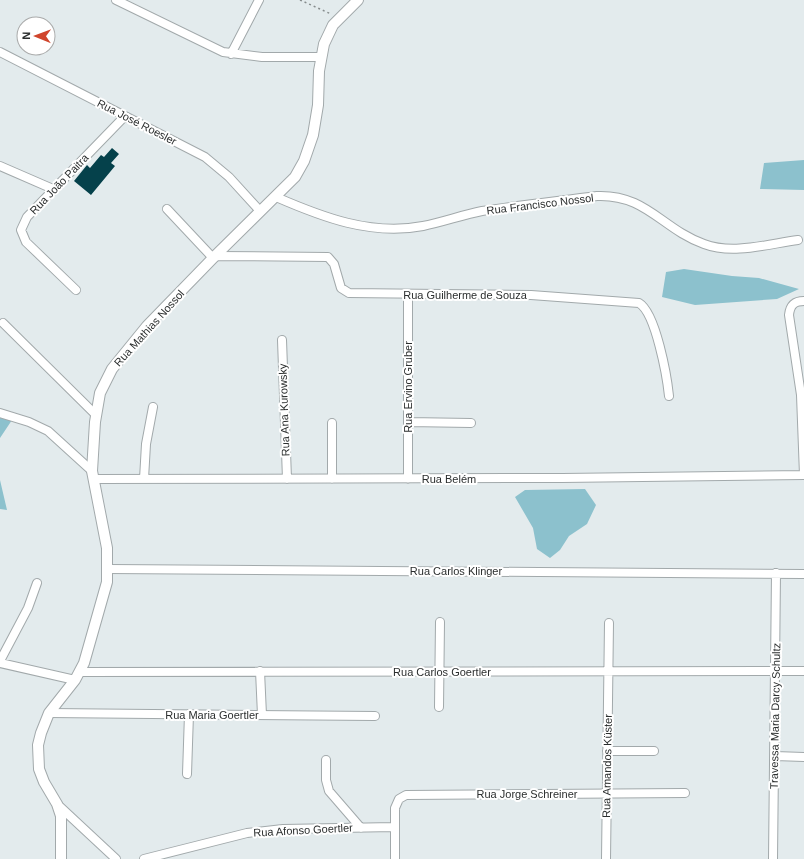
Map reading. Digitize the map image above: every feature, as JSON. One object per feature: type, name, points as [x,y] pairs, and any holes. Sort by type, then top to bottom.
[{"type":"street","points":[[116,0],[214,48],[231,54],[262,57],[321,57]]},
{"type":"street","points":[[231,54],[259,0]]},
{"type":"street","name":"Rua Mathias Nossol","points":[[61,859],[62,822],[58,804],[44,782],[38,758],[41,733],[49,713],[77,676],[87,656],[104,593],[108,569],[107,548],[93,475],[96,415],[104,382],[121,356],[147,326],[214,257],[295,178],[309,149],[316,120],[321,57],[328,34],[340,18],[358,0]]},
{"type":"street","name":"Rua José Roesler","points":[[0,52],[213,162],[229,177],[260,212]]},
{"type":"street","name":"Rua João Paitra","points":[[76,290],[26,242],[21,230],[27,217],[125,116]]},
{"type":"street","points":[[0,166],[53,189]]},
{"type":"street","name":"Rua Francisco Nossol","points":[[276,197],[335,220],[364,226],[397,229],[423,226],[483,211],[597,196],[614,196],[623,197],[637,203],[682,234],[704,244],[730,249],[798,240]]},
{"type":"street","points":[[167,209],[214,257]]},
{"type":"street","name":"Rua Guilherme de Souza","points":[[214,257],[328,257],[334,264],[340,285],[346,291],[408,295],[531,295],[639,304],[646,309],[661,352],[669,396]]},
{"type":"street","name":"Rua Ervino Gruber","points":[[408,295],[408,479]]},
{"type":"street","points":[[804,300],[793,303],[789,308],[801,395],[804,475]]},
{"type":"street","points":[[3,323],[96,415]]},
{"type":"street","name":"Rua Ana Kurowsky","points":[[282,340],[287,479]]},
{"type":"street","points":[[144,479],[146,444],[153,407]]},
{"type":"street","points":[[0,413],[44,428],[93,475]]},
{"type":"street","points":[[332,422],[332,479]]},
{"type":"street","points":[[408,422],[471,423]]},
{"type":"street","name":"Rua Belém","points":[[93,475],[144,479],[408,479],[804,475]]},
{"type":"street","name":"Rua Carlos Klinger","points":[[108,569],[804,574]]},
{"type":"street","name":"Travessa Maria Darcy Schultz","points":[[773,859],[776,573]]},
{"type":"street","points":[[0,662],[28,608],[37,583]]},
{"type":"street","points":[[439,707],[440,622]]},
{"type":"street","name":"Rua Amandos Küster","points":[[606,859],[609,623]]},
{"type":"street","name":"Rua Carlos Goertler","points":[[0,662],[77,676],[260,671],[608,673],[804,671]]},
{"type":"street","points":[[260,671],[262,715]]},
{"type":"street","name":"Rua Maria Goertler","points":[[49,713],[375,716]]},
{"type":"street","points":[[187,774],[189,714]]},
{"type":"street","points":[[607,751],[654,751]]},
{"type":"street","points":[[775,756],[804,757]]},
{"type":"street","points":[[326,760],[326,780],[329,791],[361,828]]},
{"type":"street","name":"Rua Jorge Schreiner","points":[[395,859],[394,827],[396,803],[398,799],[406,795],[685,793]]},
{"type":"street","points":[[58,804],[116,859]]},
{"type":"street","name":"Rua Afonso Goertler","points":[[144,859],[247,833],[283,829],[394,827]]},
{"type":"path","points":[[300,0],[340,18]]},
{"type":"shaded area","points":[[804,160],[804,190],[760,189],[764,163]]},
{"type":"shaded area","points":[[684,269],[732,276],[759,278],[799,289],[777,299],[695,305],[662,297],[666,272]]},
{"type":"shaded area","points":[[0,413],[14,417],[0,438]]},
{"type":"shaded area","points":[[0,480],[7,510],[0,509]]},
{"type":"shaded area","points":[[585,489],[596,505],[587,524],[569,536],[560,550],[550,558],[537,549],[533,528],[515,497],[525,490]]},
{"type":"building","points":[[112,148],[119,154],[111,163],[115,166],[91,195],[74,181],[87,165],[90,168],[101,155],[104,157]]}]
